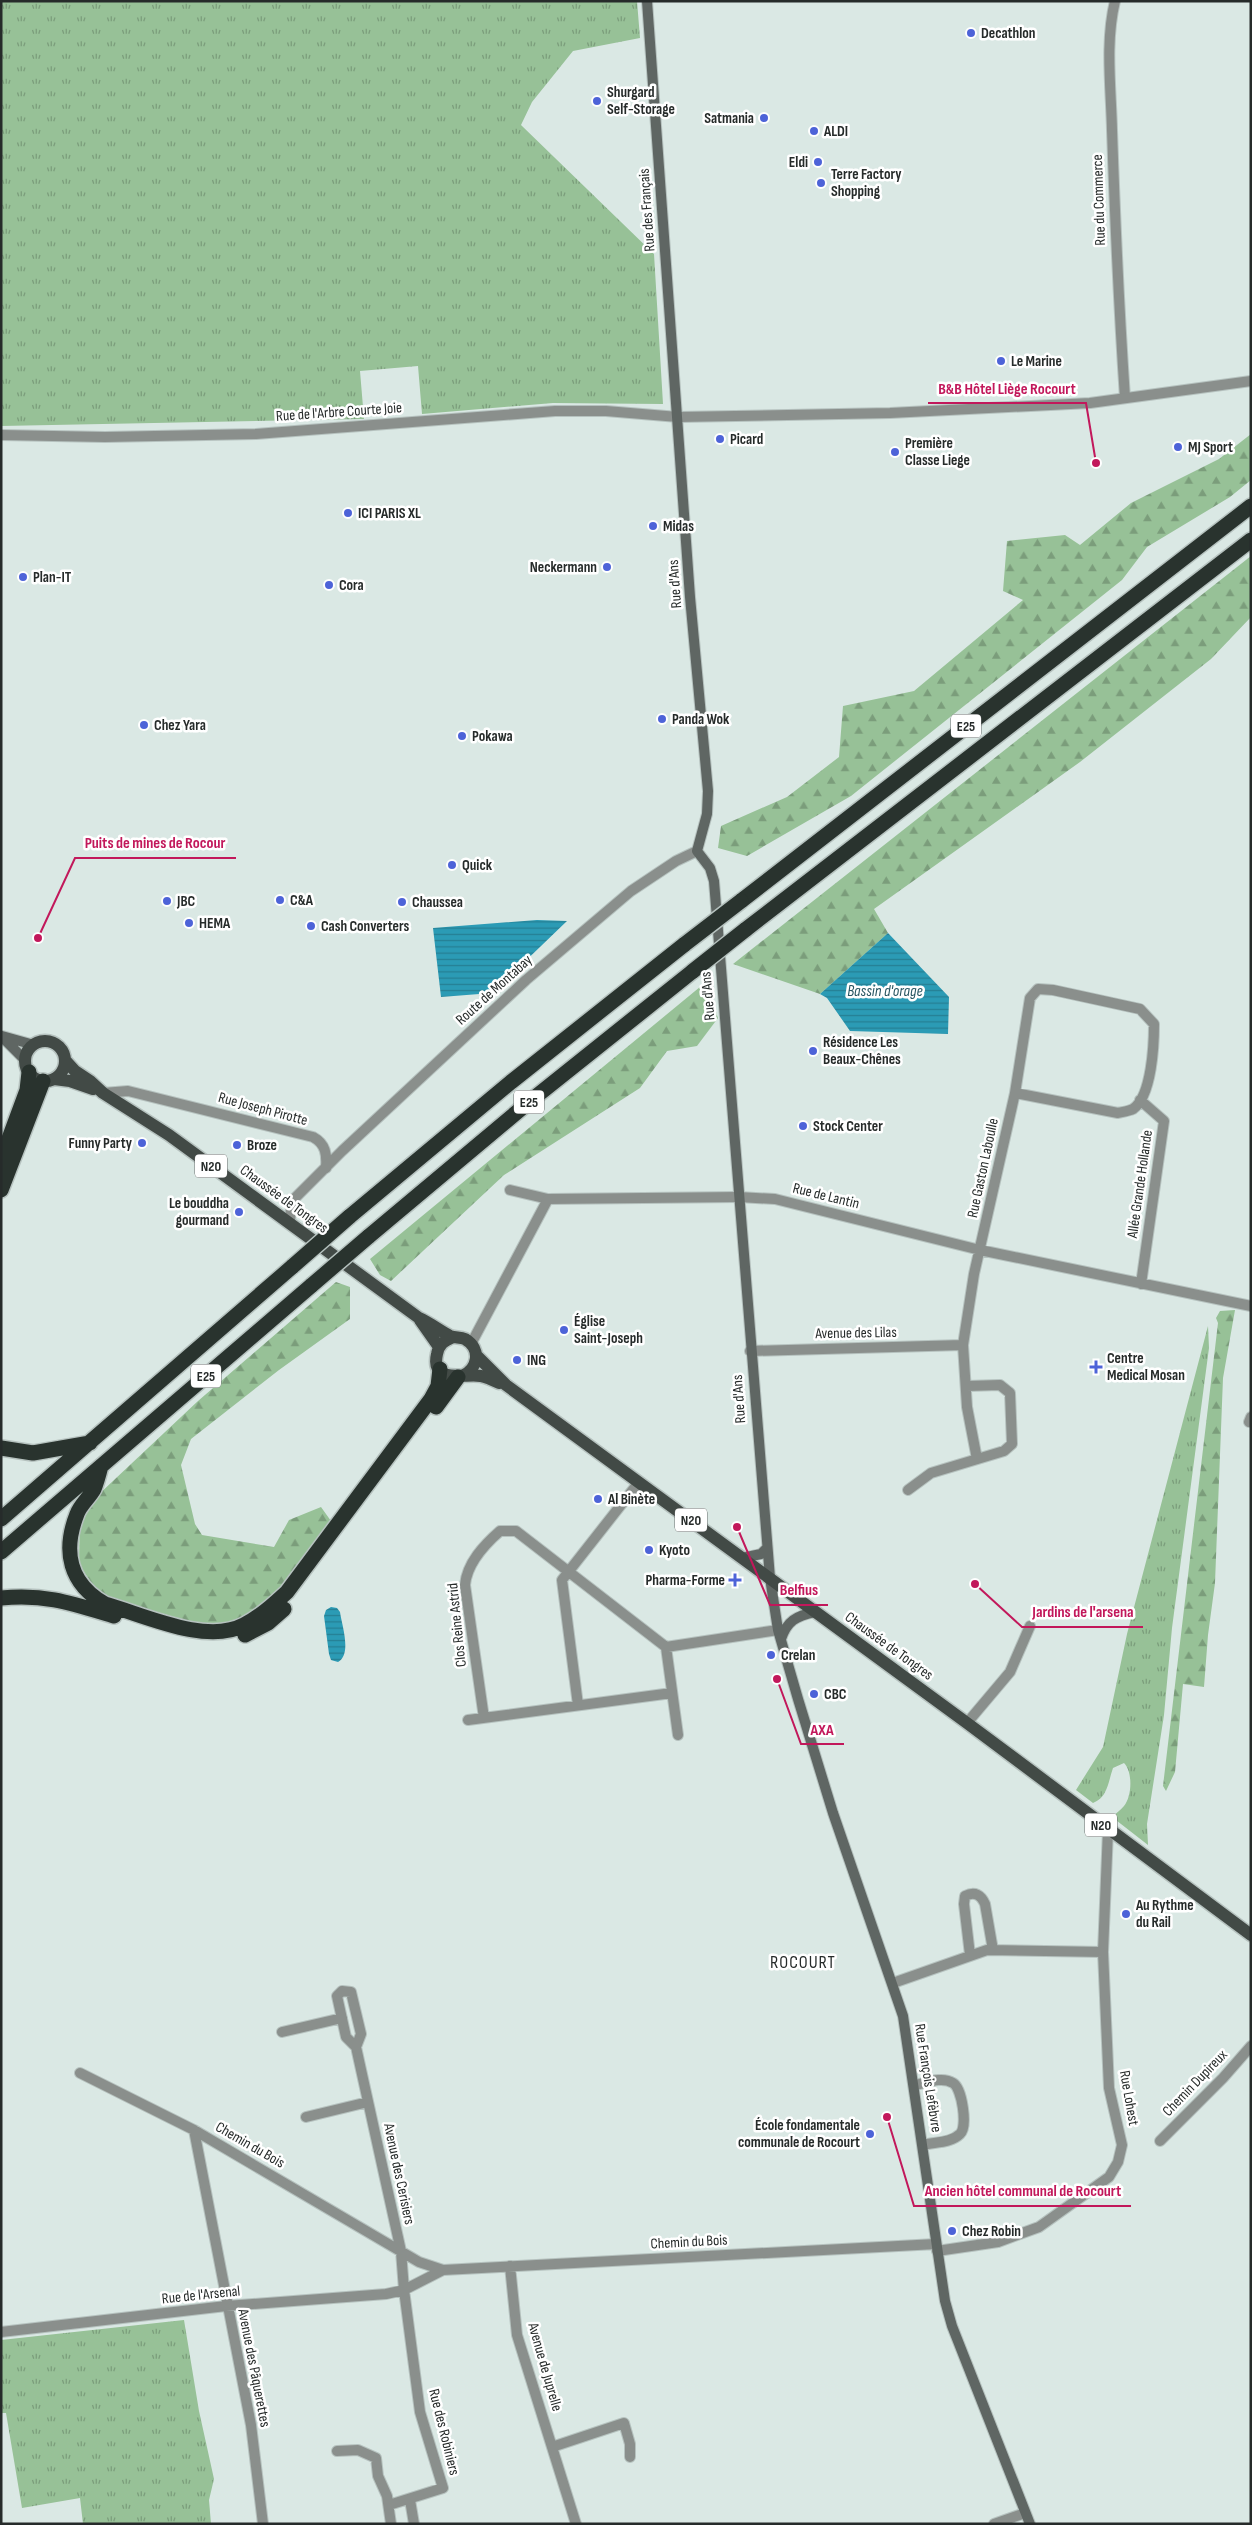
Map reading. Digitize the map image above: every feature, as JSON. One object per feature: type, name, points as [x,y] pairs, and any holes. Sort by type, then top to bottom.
[{"type":"highway","name":"E25","points":[[1,1519],[349,1217],[512,1082],[685,944],[1251,506]]},
{"type":"highway","name":"E25","points":[[1,1552],[368,1237],[529,1102],[745,930],[1251,540]]},
{"type":"highway","points":[[1,1160],[27,1090],[27,1066]]},
{"type":"highway","points":[[1,1190],[49,1080]]},
{"type":"highway","points":[[101,1466],[94,1488],[77,1512],[69,1543],[69,1554],[73,1570],[92,1596],[105,1604],[199,1632],[221,1632],[242,1626],[266,1611],[287,1592],[431,1399],[438,1386],[440,1369]]},
{"type":"highway","points":[[1,1598],[29,1596],[56,1599],[198,1640],[223,1642],[246,1635],[268,1623],[302,1588],[460,1377]]},
{"type":"highway","points":[[1,1448],[33,1453],[90,1443]]},
{"type":"main road","name":"Rue des Français","points":[[647,1],[678,417]]},
{"type":"main road","name":"Rue d'Ans","points":[[678,417],[708,802],[705,824],[697,851],[710,868],[714,880],[766,1549],[780,1634]]},
{"type":"main road","points":[[1,1036],[34,1045],[29,1050],[27,1066]]},
{"type":"main road","points":[[1,1036],[27,1066]]},
{"type":"main road","name":"N20","points":[[34,1045],[48,1041],[56,1044],[62,1051],[65,1060]]},
{"type":"main road","points":[[49,1080],[63,1070],[65,1060]]},
{"type":"main road","name":"Chaussée de Tongres","points":[[65,1060],[75,1071],[90,1080],[103,1093]]},
{"type":"main road","name":"N20","points":[[27,1066],[49,1080]]},
{"type":"main road","name":"Chaussée de Tongres","points":[[49,1080],[70,1081],[103,1093],[169,1135],[419,1318],[452,1337],[463,1338],[471,1344],[477,1356],[506,1386],[967,1723],[1251,1935]]},
{"type":"main road","name":"Chaussée de Tongres","points":[[419,1318],[438,1347],[436,1357],[440,1369],[448,1376],[479,1375],[506,1386]]},
{"type":"main road","points":[[438,1347],[452,1337]]},
{"type":"main road","points":[[460,1377],[473,1369],[477,1356]]},
{"type":"main road","points":[[742,1558],[761,1554],[766,1549]]},
{"type":"main road","points":[[780,1634],[793,1618],[815,1612]]},
{"type":"main road","name":"Rue François Lefèbvre","points":[[780,1634],[833,1813],[903,2016],[915,2085],[945,2301],[952,2326],[1030,2524]]},
{"type":"street","name":"Rue du Commerce","points":[[1115,1],[1110,20],[1116,264],[1125,398]]},
{"type":"street","name":"Rue de l'Arbre Courte Joie","points":[[1,435],[105,437],[256,434],[555,411],[606,411],[678,417],[890,413],[1090,403],[1251,381]]},
{"type":"street","name":"Route de Montabay","points":[[326,1168],[493,1010],[613,906],[645,881],[697,851]]},
{"type":"street","name":"Rue Gaston Laboulle","points":[[980,1250],[1015,1093],[1030,998],[1038,988],[1140,1009],[1154,1024],[1154,1048],[1145,1091],[1140,1100]]},
{"type":"street","name":"Rue Joseph Pirotte","points":[[103,1093],[128,1090],[313,1138],[324,1146],[326,1168]]},
{"type":"street","points":[[1015,1093],[1118,1114],[1133,1108],[1140,1100]]},
{"type":"street","name":"Allée Grande Hollande","points":[[1140,1100],[1164,1121],[1141,1284]]},
{"type":"street","points":[[290,1222],[291,1207],[295,1198],[326,1168]]},
{"type":"street","name":"Rue de Lantin","points":[[510,1190],[548,1199],[739,1197],[775,1199],[980,1250],[1251,1306]]},
{"type":"street","points":[[471,1344],[548,1199]]},
{"type":"street","points":[[977,1459],[967,1408],[963,1345],[974,1274],[980,1250]]},
{"type":"street","name":"Avenue des Lilas","points":[[750,1351],[963,1345]]},
{"type":"street","points":[[908,1490],[932,1473],[1004,1451],[1012,1444],[1010,1394],[1000,1385],[967,1386]]},
{"type":"street","points":[[578,1705],[562,1580],[639,1482]]},
{"type":"street","name":"Clos Reine Astrid","points":[[484,1718],[465,1585],[466,1572],[487,1543],[500,1531],[516,1531],[666,1647]]},
{"type":"street","points":[[967,1723],[1010,1672],[1030,1626]]},
{"type":"street","points":[[678,1735],[666,1647],[780,1634]]},
{"type":"street","points":[[468,1720],[672,1694]]},
{"type":"street","name":"Rue Lohest","points":[[937,2248],[998,2242],[1039,2227],[1104,2182],[1118,2162],[1122,2145],[1109,2088],[1103,1952],[1108,1830]]},
{"type":"street","points":[[970,1956],[964,1904],[965,1896],[970,1894],[975,1893],[983,1898],[986,1904],[993,1950]]},
{"type":"street","points":[[893,1983],[970,1956],[993,1950],[1103,1952]]},
{"type":"street","name":"Avenue des Cerisiers","points":[[356,2047],[361,2034],[351,1992],[342,1991],[337,1996],[346,2037],[356,2047],[401,2251]]},
{"type":"street","points":[[282,2032],[342,2018]]},
{"type":"street","name":"Chemin Dupireux","points":[[1160,2141],[1223,2078],[1251,2046]]},
{"type":"street","name":"Chemin du Bois","points":[[80,2073],[194,2130],[419,2262],[443,2270],[937,2248]]},
{"type":"street","points":[[915,2085],[944,2080],[954,2083],[960,2092],[965,2124],[962,2133],[953,2139],[923,2145]]},
{"type":"street","points":[[306,2116],[368,2102]]},
{"type":"street","name":"Avenue des Pâquerettes","points":[[194,2130],[226,2306],[251,2425],[264,2524]]},
{"type":"street","points":[[401,2251],[404,2290]]},
{"type":"street","name":"Avenue de Juprelle","points":[[510,2266],[517,2335],[576,2524]]},
{"type":"street","name":"Chemin du Bois","points":[[404,2290],[443,2270]]},
{"type":"street","name":"Rue de l'Arsenal","points":[[1,2332],[226,2306],[358,2296],[404,2290]]},
{"type":"street","name":"Rue des Robiniers","points":[[389,2505],[410,2500],[443,2488],[420,2412],[404,2290]]},
{"type":"street","points":[[552,2446],[624,2423],[630,2444],[630,2458]]},
{"type":"street","points":[[337,2451],[358,2450],[376,2458],[378,2476],[389,2505],[391,2524]]},
{"type":"street","points":[[410,2500],[414,2524]]},
{"type":"street","points":[[994,2524],[1025,2513]]},
{"type":"green space","points":[[1,1],[637,1],[640,38],[573,51],[532,102],[521,125],[654,254],[663,404],[553,403],[422,414],[418,366],[360,371],[364,419],[1,426]]},
{"type":"green space","points":[[1251,434],[1251,480],[1230,497],[1147,547],[1122,580],[851,796],[747,856],[718,848],[721,826],[787,797],[839,757],[843,706],[914,691],[1023,600],[1003,591],[1007,541],[1065,535],[1080,545],[1131,503],[1219,459]]},
{"type":"green space","points":[[1251,556],[1251,617],[1211,659],[1080,762],[874,909],[888,933],[820,994],[733,964]]},
{"type":"green space","points":[[706,982],[718,1018],[697,1046],[667,1051],[640,1088],[504,1175],[391,1281],[380,1275],[370,1259]]},
{"type":"green space","points":[[336,1282],[350,1287],[350,1319],[279,1370],[191,1439],[181,1465],[195,1524],[202,1535],[274,1547],[289,1520],[321,1507],[331,1521],[279,1591],[261,1608],[232,1623],[204,1626],[100,1595],[79,1565],[80,1512],[198,1401]]},
{"type":"green space","points":[[1235,1310],[1223,1378],[1215,1583],[1204,1687],[1183,1684],[1175,1772],[1166,1791],[1163,1786],[1218,1323],[1216,1318],[1220,1311]]},
{"type":"green space","points":[[1208,1326],[1209,1348],[1172,1628],[1164,1715],[1147,1824],[1148,1845],[1112,1817],[1124,1806],[1129,1796],[1130,1778],[1124,1763],[1113,1768],[1105,1793],[1093,1803],[1076,1790],[1103,1747],[1127,1634]]},
{"type":"green space","points":[[184,2320],[199,2411],[214,2479],[209,2500],[211,2524],[83,2524],[80,2498],[22,2508],[6,2413],[1,2413],[1,2340]]},
{"type":"water","points":[[537,920],[567,921],[492,993],[441,997],[433,928]]},
{"type":"water","name":"Bassin d'orage","points":[[888,933],[949,997],[948,1034],[850,1031],[827,998],[820,994]]},
{"type":"water","points":[[331,1607],[337,1608],[340,1612],[345,1639],[344,1653],[338,1662],[331,1660],[329,1654],[324,1616],[326,1610]]},
{"type":"place","name":"Decathlon","points":[[971,33]]},
{"type":"place","name":"Shurgard Self-Storage","points":[[597,101]]},
{"type":"place","name":"Satmania","points":[[764,118]]},
{"type":"place","name":"ALDI","points":[[814,131]]},
{"type":"place","name":"Eldi","points":[[818,162]]},
{"type":"place","name":"Terre Factory Shopping","points":[[821,183]]},
{"type":"place","name":"Le Marine","points":[[1001,361]]},
{"type":"place","name":"Picard","points":[[720,439]]},
{"type":"place","name":"MJ Sport","points":[[1178,447]]},
{"type":"place","name":"Première Classe Liege","points":[[895,452]]},
{"type":"place","name":"B&B Hôtel Liège Rocourt","points":[[1096,463]]},
{"type":"place","name":"ICI PARIS XL","points":[[348,513]]},
{"type":"place","name":"Midas","points":[[653,526]]},
{"type":"place","name":"Neckermann","points":[[607,567]]},
{"type":"place","name":"Plan-IT","points":[[23,577]]},
{"type":"place","name":"Cora","points":[[329,585]]},
{"type":"place","name":"Panda Wok","points":[[662,719]]},
{"type":"place","name":"Chez Yara","points":[[144,725]]},
{"type":"place","name":"Pokawa","points":[[462,736]]},
{"type":"place","name":"Quick","points":[[452,865]]},
{"type":"place","name":"C&A","points":[[280,900]]},
{"type":"place","name":"JBC","points":[[167,901]]},
{"type":"place","name":"Chaussea","points":[[402,902]]},
{"type":"place","name":"HEMA","points":[[189,923]]},
{"type":"place","name":"Cash Converters","points":[[311,926]]},
{"type":"place","name":"Puits de mines de Rocour","points":[[38,938]]},
{"type":"place","name":"Résidence Les Beaux-Chênes","points":[[813,1051]]},
{"type":"place","name":"Stock Center","points":[[803,1126]]},
{"type":"place","name":"Funny Party","points":[[142,1143]]},
{"type":"place","name":"Broze","points":[[237,1145]]},
{"type":"place","name":"Le bouddha gourmand","points":[[239,1212]]},
{"type":"place","name":"Église Saint-Joseph","points":[[564,1330]]},
{"type":"place","name":"ING","points":[[517,1360]]},
{"type":"place","name":"Centre Medical Mosan","points":[[1096,1367]]},
{"type":"place","name":"Al Binète","points":[[598,1499]]},
{"type":"place","name":"Belfius","points":[[737,1527]]},
{"type":"place","name":"Kyoto","points":[[649,1550]]},
{"type":"place","name":"Pharma-Forme","points":[[735,1580]]},
{"type":"place","name":"Jardins de l'arsena","points":[[975,1584]]},
{"type":"place","name":"Crelan","points":[[771,1655]]},
{"type":"place","name":"AXA","points":[[777,1679]]},
{"type":"place","name":"CBC","points":[[814,1694]]},
{"type":"place","name":"Au Rythme du Rail","points":[[1126,1914]]},
{"type":"place","name":"Ancien hôtel communal de Rocourt","points":[[887,2117]]},
{"type":"place","name":"École fondamentale communale de Rocourt","points":[[870,2134]]},
{"type":"place","name":"Chez Robin","points":[[952,2231]]},
{"type":"district","name":"ROCOURT","points":[[803,1962]]}]
